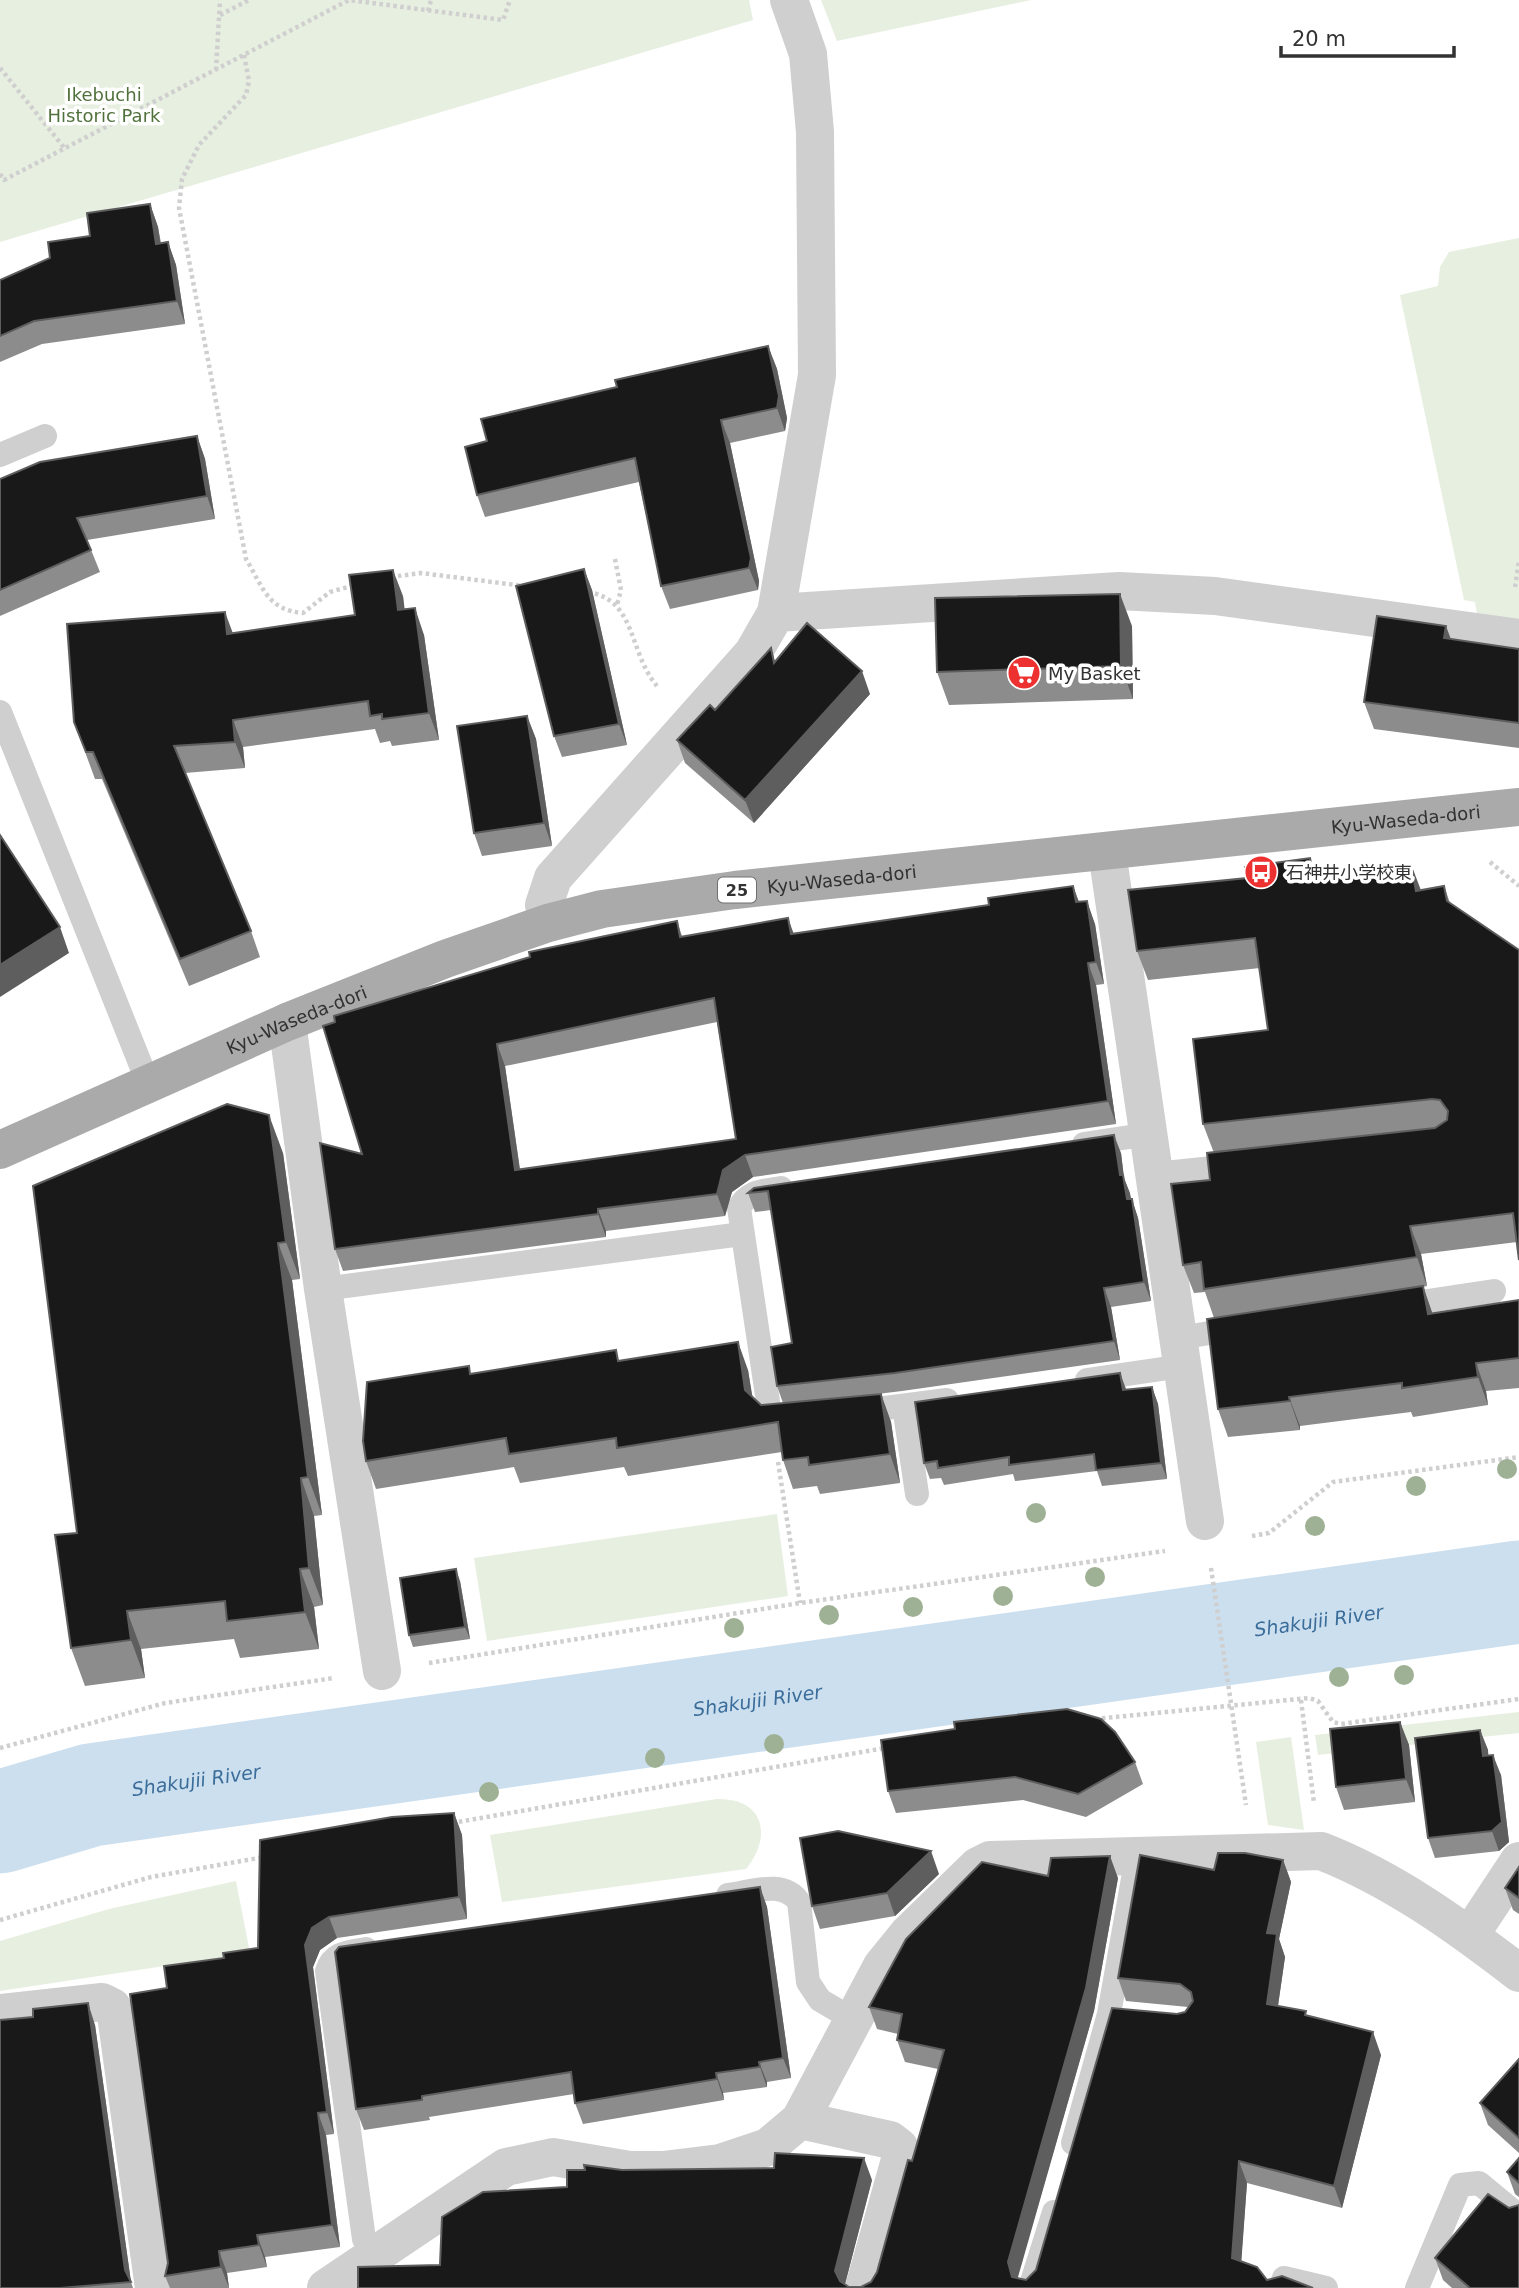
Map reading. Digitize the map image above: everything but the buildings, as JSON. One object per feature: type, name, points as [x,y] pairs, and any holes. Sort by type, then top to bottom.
[{"type":"main road","name":"Kyu-Waseda-dori","points":[[0,1150],[287,1022],[445,959],[548,923],[601,909],[735,890],[1519,807]]},
{"type":"street","points":[[548,923],[544,905],[553,878],[753,653],[776,613],[817,375],[814,132],[808,54],[789,0]]},
{"type":"street","points":[[776,613],[1119,591],[1215,596],[1519,638]]},
{"type":"street","points":[[1107,852],[1205,1521]]},
{"type":"street","points":[[287,1022],[323,1289],[382,1671]]},
{"type":"street","points":[[326,2288],[374,2259],[506,2167],[531,2159],[553,2157],[630,2170],[663,2170],[720,2163],[768,2147],[800,2120],[852,2019],[894,1949],[978,1866],[990,1860],[1010,1857],[1321,1851],[1362,1867],[1470,1935],[1519,1973]]},
{"type":"street","points":[[1470,1935],[1519,1861]]},
{"type":"street","points":[[0,2013],[102,2002],[112,2007],[116,2015],[154,2288]]},
{"type":"street","points":[[800,2120],[890,2140],[899,2147],[900,2160],[864,2288]]},
{"type":"lane","points":[[0,455],[45,436]]},
{"type":"lane","points":[[0,712],[148,1083]]},
{"type":"lane","points":[[1054,1148],[1149,1134]]},
{"type":"lane","points":[[1155,1174],[1265,1162]]},
{"type":"lane","points":[[809,1184],[754,1192],[744,1198],[738,1208],[770,1415],[782,1422],[809,1418]]},
{"type":"lane","points":[[323,1289],[742,1234]]},
{"type":"lane","points":[[1370,1309],[1494,1291]]},
{"type":"lane","points":[[1063,1383],[1180,1352],[1261,1325]]},
{"type":"lane","points":[[836,1415],[970,1396]]},
{"type":"lane","points":[[904,1406],[917,1494]]},
{"type":"lane","points":[[1066,2169],[1109,2014],[1137,1856]]},
{"type":"lane","points":[[700,1899],[780,1888],[792,1891],[799,1902],[808,1982],[820,2000],[852,2019]]},
{"type":"lane","points":[[374,2259],[364,2239],[327,1971],[330,1961],[340,1953],[393,1945]]},
{"type":"lane","points":[[1109,2014],[1134,2016]]},
{"type":"lane","points":[[1417,2288],[1460,2185],[1479,2183],[1519,2216]]},
{"type":"lane","points":[[1030,2288],[1059,2195]]},
{"type":"lane","points":[[1280,2288],[1284,2278],[1293,2278],[1326,2288]]},
{"type":"path","points":[[216,71],[220,0]]},
{"type":"path","points":[[219,15],[249,0]]},
{"type":"path","points":[[0,174],[4,180],[66,150],[349,0],[503,20],[510,0]]},
{"type":"path","points":[[428,10],[431,0]]},
{"type":"path","points":[[244,55],[249,81],[246,95],[199,145],[182,179],[178,208],[246,559],[276,606],[289,612],[303,613],[330,592],[365,583]]},
{"type":"path","points":[[0,68],[66,150]]},
{"type":"path","points":[[615,559],[621,590],[617,606]]},
{"type":"path","points":[[384,579],[421,573],[528,586]]},
{"type":"path","points":[[575,591],[607,595],[617,606],[622,612],[644,671],[693,721]]},
{"type":"path","points":[[776,1453],[800,1603]]},
{"type":"path","points":[[1244,1538],[1269,1533],[1334,1482],[1519,1457]]},
{"type":"path","points":[[0,1748],[165,1703],[382,1671],[800,1603],[1167,1551]]},
{"type":"path","points":[[1210,1563],[1254,1854]]},
{"type":"path","points":[[1083,1721],[1301,1700],[1318,1701],[1333,1722],[1341,1724],[1519,1699]]},
{"type":"path","points":[[1301,1700],[1321,1851]]},
{"type":"path","points":[[438,1826],[890,1747]]},
{"type":"path","points":[[0,1920],[150,1877],[274,1855]]},
{"type":"green space","name":"Ikebuchi Historic Park","points":[[0,0],[749,0],[753,20],[0,242]]},
{"type":"green space","points":[[821,0],[1031,0],[837,41]]},
{"type":"green space","points":[[1519,238],[1519,625],[1478,620],[1475,602],[1464,600],[1400,295],[1438,286],[1440,267],[1449,252]]},
{"type":"green space","points":[[777,1514],[788,1596],[487,1641],[474,1558]]},
{"type":"green space","points":[[1519,1712],[1519,1733],[1318,1755],[1315,1735]]},
{"type":"green space","points":[[1291,1737],[1304,1830],[1268,1825],[1256,1742]]},
{"type":"green space","points":[[717,1799],[733,1800],[745,1805],[754,1812],[759,1821],[759,1844],[746,1869],[502,1902],[490,1835]]},
{"type":"green space","points":[[236,1881],[250,1953],[0,1991],[0,1941],[109,1909]]},
{"type":"waterway","name":"Shakujii River","points":[[0,1822],[91,1795],[1519,1592]]},
{"type":"place","name":"My Basket","points":[[1024,673]]},
{"type":"place","name":"石神井小学校東","points":[[1261,872]]}]
